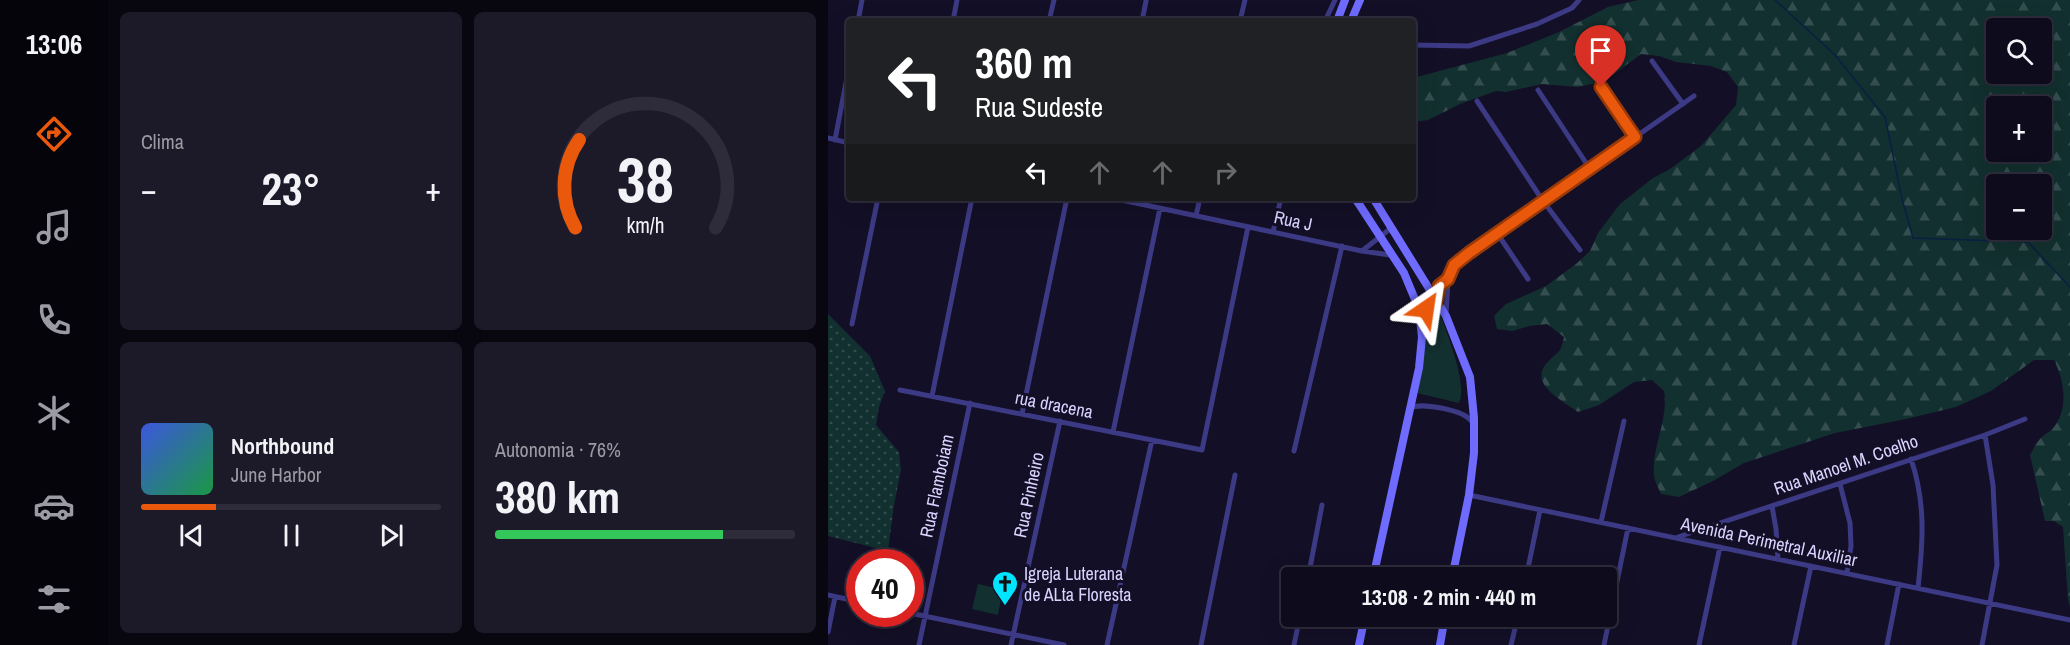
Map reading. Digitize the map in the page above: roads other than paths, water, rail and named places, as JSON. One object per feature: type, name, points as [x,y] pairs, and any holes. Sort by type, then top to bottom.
[{"type":"street","points":[[859,18],[862,0]]},
{"type":"street","points":[[954,18],[957,0]]},
{"type":"street","points":[[1050,18],[1054,0]]},
{"type":"street","points":[[1240,18],[1245,0]]},
{"type":"street","points":[[1326,18],[1335,0]]},
{"type":"street","points":[[1338,18],[1345,0]]},
{"type":"street","points":[[1352,18],[1360,0]]},
{"type":"street","points":[[1416,45],[1469,46],[1537,24],[1572,8],[1579,0]]},
{"type":"street","points":[[1143,18],[1146,1]]},
{"type":"street","points":[[1652,61],[1683,104]]},
{"type":"street","points":[[835,140],[846,83]]},
{"type":"street","points":[[1601,87],[1635,137]]},
{"type":"street","points":[[1538,90],[1590,169]]},
{"type":"street","points":[[1446,316],[1448,279],[1454,265],[1694,96]]},
{"type":"street","points":[[1477,101],[1543,201],[1580,250]]},
{"type":"street","points":[[828,138],[846,142]]},
{"type":"street","points":[[852,324],[877,201]]},
{"type":"street","points":[[932,396],[971,201]]},
{"type":"street","points":[[1022,414],[1066,201]]},
{"type":"street","name":"Rua J","points":[[1126,201],[1390,255]]},
{"type":"street","points":[[1196,216],[1199,201]]},
{"type":"street","points":[[1273,232],[1280,201]]},
{"type":"street","points":[[1357,201],[1390,255],[1404,273],[1419,309],[1422,337],[1419,368],[1375,567]]},
{"type":"street","points":[[1375,201],[1434,288],[1470,377],[1467,410],[1474,429],[1474,453],[1469,495],[1454,567]]},
{"type":"street","points":[[1113,432],[1160,208]]},
{"type":"street","name":"rua dracena","points":[[900,390],[1202,450],[1248,227]]},
{"type":"street","points":[[1362,251],[1391,228]]},
{"type":"street","points":[[1497,233],[1528,279]]},
{"type":"street","points":[[1294,451],[1342,246]]},
{"type":"street","points":[[1413,293],[1434,288],[1448,279]]},
{"type":"street","points":[[1419,309],[1429,308],[1437,300]]},
{"type":"street","points":[[1413,394],[1422,402],[1455,410],[1467,410]]},
{"type":"street","name":"Rua Flamboiam","points":[[919,645],[970,403]]},
{"type":"street","points":[[1410,408],[1419,405],[1442,407]]},
{"type":"street","name":"Rua Manoel M. Coelho","points":[[1677,538],[1985,435],[2025,419]]},
{"type":"street","name":"Rua Pinheiro","points":[[1011,645],[1060,421]]},
{"type":"street","points":[[1601,522],[1624,421]]},
{"type":"street","points":[[1982,645],[1996,565],[1993,485],[1985,435]]},
{"type":"street","points":[[1107,645],[1152,440]]},
{"type":"street","points":[[1911,459],[1917,478],[1923,520],[1918,588]]},
{"type":"street","points":[[1201,645],[1235,475]]},
{"type":"street","points":[[1840,484],[1850,523],[1851,546],[1847,573]]},
{"type":"street","name":"Avenida Perimetral Auxiliar","points":[[1469,495],[2067,619]]},
{"type":"street","points":[[1310,567],[1322,505]]},
{"type":"street","points":[[1772,506],[1778,559]]},
{"type":"street","points":[[1528,567],[1540,510]]},
{"type":"street","points":[[1604,645],[1628,528]]},
{"type":"street","points":[[1700,645],[1720,547]]},
{"type":"street","points":[[1794,645],[1811,566]]},
{"type":"street","points":[[1887,645],[1899,584]]},
{"type":"street","points":[[828,595],[846,599]]},
{"type":"street","points":[[828,632],[835,597]]},
{"type":"street","points":[[925,616],[1064,645]]},
{"type":"street","points":[[1294,645],[1298,627]]},
{"type":"street","points":[[1359,645],[1363,627]]},
{"type":"street","points":[[1440,645],[1443,627]]},
{"type":"street","points":[[1512,645],[1516,627]]},
{"type":"waterway","points":[[1775,0],[1835,55],[1885,117],[1902,199],[1913,238],[2028,242],[2070,287]]},
{"type":"place","name":"Igreja Luterana de ALta Floresta","points":[[1005,607]]}]
